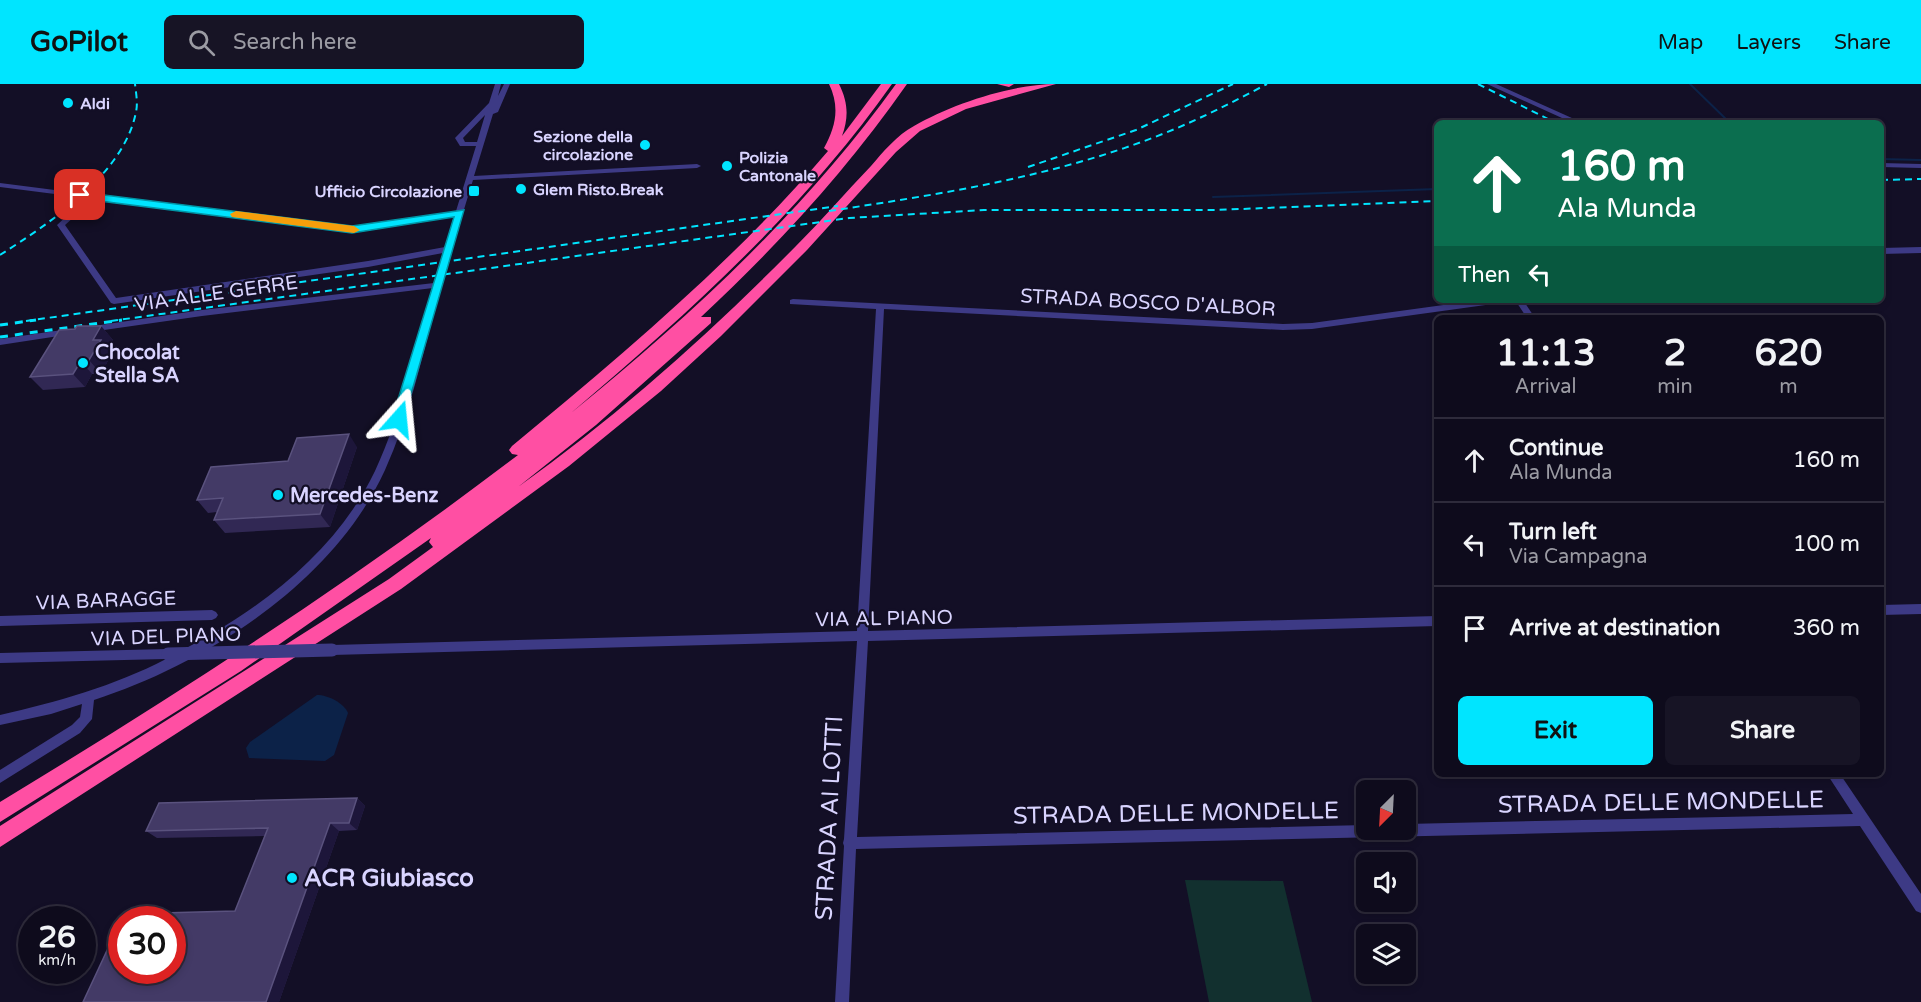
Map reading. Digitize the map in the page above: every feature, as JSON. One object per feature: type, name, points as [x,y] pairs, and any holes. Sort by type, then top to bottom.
[{"type":"highway","points":[[806,183],[831,147],[840,124],[842,100],[834,84]]},
{"type":"highway","points":[[131,731],[163,706],[376,561],[493,471],[667,322],[741,250],[843,141],[887,84]]},
{"type":"highway","points":[[0,813],[280,636],[375,571],[513,468],[610,389],[711,300],[779,233],[840,165],[902,84]]},
{"type":"highway","points":[[219,698],[473,514],[658,364],[752,276],[819,206],[864,153],[914,84]]},
{"type":"highway","points":[[1002,84],[1009,84]]},
{"type":"highway","points":[[1025,92],[1042,84]]},
{"type":"highway","points":[[0,837],[395,584],[537,482],[606,429],[729,320],[885,157],[916,129],[954,109],[1051,84]]},
{"type":"street","points":[[0,720],[88,696],[165,664],[231,626],[291,582],[341,531],[361,504],[385,458],[417,362],[481,144],[492,84]]},
{"type":"street","points":[[484,119],[493,103],[498,84]]},
{"type":"street","points":[[481,144],[463,144],[458,139],[484,119],[500,102],[507,84]]},
{"type":"street","points":[[1490,84],[1572,120]]},
{"type":"street","points":[[1884,165],[1921,166]]},
{"type":"street","points":[[471,178],[697,166]]},
{"type":"street","points":[[0,185],[352,230],[460,213]]},
{"type":"street","points":[[92,197],[62,225],[114,301],[358,266],[449,249]]},
{"type":"street","points":[[1884,251],[1921,250]]},
{"type":"street","name":"VIA ALLE GERRE","points":[[0,342],[202,313],[438,285]]},
{"type":"street","name":"STRADA BOSCO D'ALBOR","points":[[794,302],[880,308],[1299,326],[1477,303]]},
{"type":"street","name":"STRADA AI LOTTI","points":[[842,1002],[880,308]]},
{"type":"street","points":[[1884,610],[1921,609]]},
{"type":"street","name":"VIA BARAGGE","points":[[0,621],[213,615]]},
{"type":"street","name":"VIA AL PIANO","points":[[332,650],[1434,621]]},
{"type":"street","name":"VIA DEL PIANO","points":[[0,658],[332,650]]},
{"type":"street","points":[[0,777],[76,729],[86,719],[88,696]]},
{"type":"street","points":[[1835,777],[1921,906]]},
{"type":"street","name":"STRADA DELLE MONDELLE","points":[[849,843],[1863,820]]},
{"type":"green space","points":[[1185,880],[1283,881],[1312,1002],[1209,1002]]},
{"type":"water","points":[[317,695],[335,700],[348,713],[334,755],[325,761],[249,758],[246,748],[250,742]]},
{"type":"building","points":[[77,326],[101,326],[93,340],[101,340],[89,360],[81,361],[73,374],[30,377],[59,330],[75,329]]},
{"type":"building","name":"Mercedes-Benz","points":[[349,434],[320,514],[214,520],[223,498],[197,500],[211,467],[288,461],[297,438]]},
{"type":"building","name":"ACR Giubiasco","points":[[357,798],[349,823],[330,823],[266,1002],[83,1002],[91,984],[96,984],[96,974],[108,948],[108,984],[186,984],[186,912],[235,911],[268,828],[146,831],[159,803]]},
{"type":"waterway","points":[[1690,84],[1727,120]]},
{"type":"waterway","points":[[1884,159],[1921,160]]},
{"type":"waterway","points":[[1213,197],[1434,189]]},
{"type":"railway","points":[[0,255],[62,212],[101,176],[117,156],[129,135],[136,112],[135,84]]},
{"type":"railway","points":[[1028,167],[1136,130],[1233,84]]},
{"type":"railway","points":[[829,211],[999,182],[1083,161],[1178,128],[1267,84]]},
{"type":"railway","points":[[1478,84],[1550,120]]},
{"type":"railway","points":[[1884,180],[1921,179]]},
{"type":"railway","points":[[111,321],[849,218],[984,210],[1216,210],[1434,201]]},
{"type":"railway","points":[[26,321],[838,206]]},
{"type":"railway","points":[[0,325],[36,320]]},
{"type":"railway","points":[[0,337],[122,320]]},
{"type":"slow traffic","points":[[236,214],[354,230]]},
{"type":"place","name":"Aldi","points":[[68,103]]},
{"type":"place","name":"Sezione della circolazione","points":[[645,145]]},
{"type":"place","name":"Polizia Cantonale","points":[[727,166]]},
{"type":"place","name":"Glem Risto.Break","points":[[521,189]]},
{"type":"place","name":"Ufficio Circolazione","points":[[474,191]]},
{"type":"place","name":"Chocolat Stella SA","points":[[83,363]]},
{"type":"place","name":"Mercedes-Benz","points":[[278,495]]},
{"type":"place","name":"ACR Giubiasco","points":[[292,878]]},
{"type":"route","points":[[80,195],[352,230],[460,213],[399,419]]}]
